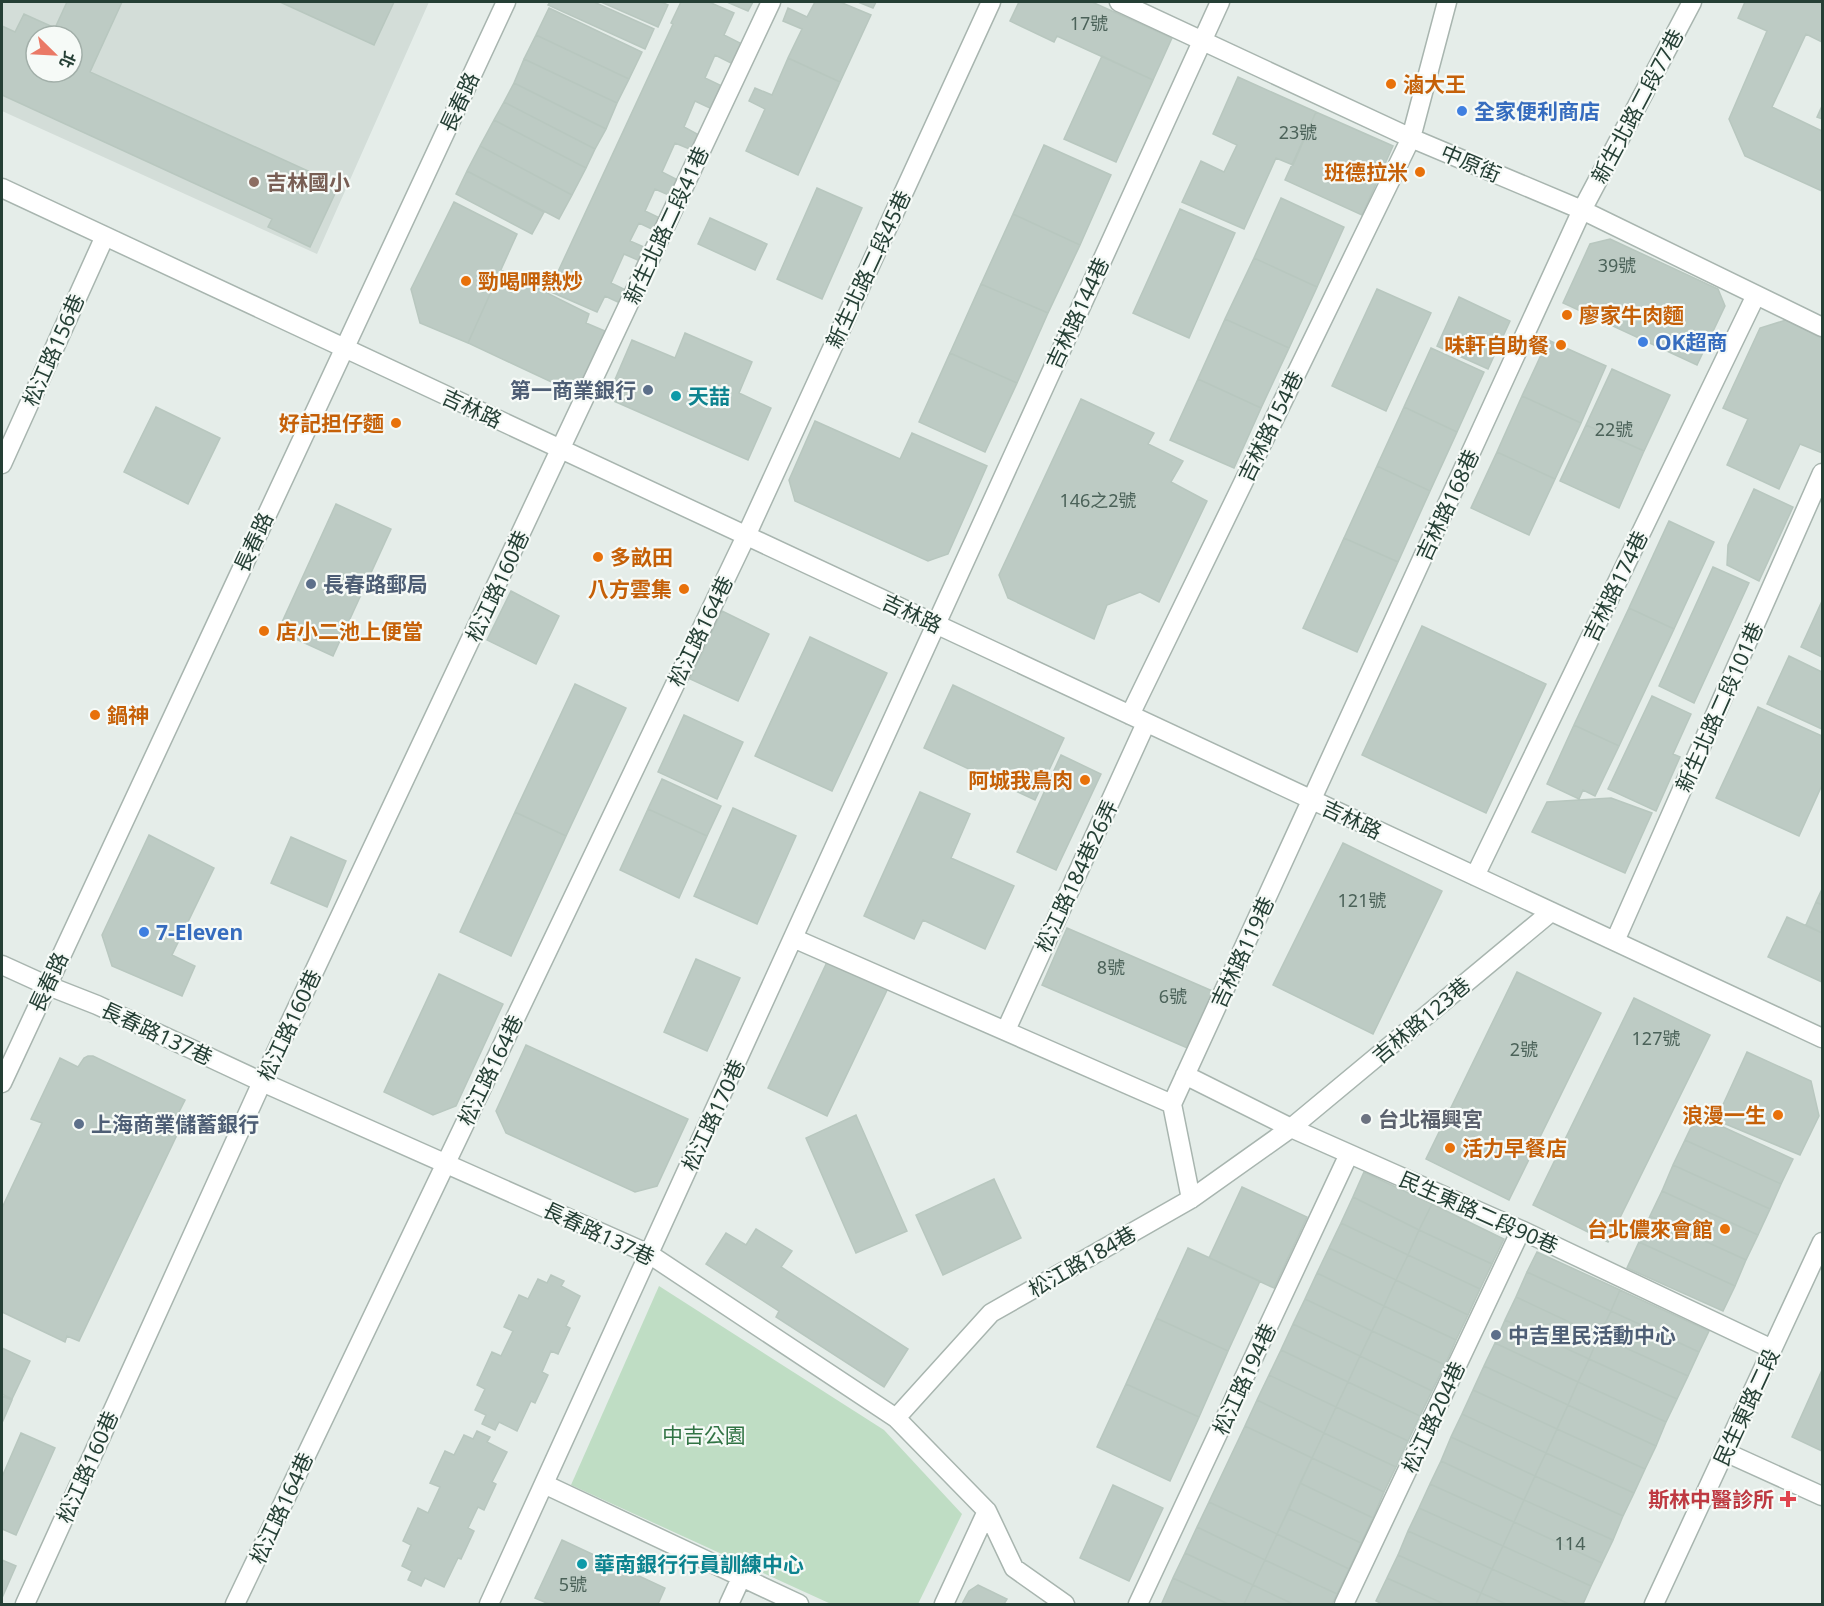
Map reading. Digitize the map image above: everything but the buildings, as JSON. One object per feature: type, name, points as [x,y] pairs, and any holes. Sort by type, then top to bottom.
[{"type":"street","name":"長春路","points":[[2,1083],[506,2]]},
{"type":"street","name":"新生北路二段41巷","points":[[561,449],[771,2]]},
{"type":"street","name":"新生北路二段45巷","points":[[746,536],[991,2]]},
{"type":"street","name":"中原街","points":[[1119,2],[1411,138],[1582,210],[1822,327]]},
{"type":"street","name":"吉林路144巷","points":[[935,624],[1220,2]]},
{"type":"street","name":"吉林路154巷","points":[[1138,719],[1411,138],[1447,2]]},
{"type":"street","name":"新生北路二段77巷","points":[[1582,210],[1692,2]]},
{"type":"street","name":"吉林路","points":[[2,188],[1822,1038]]},
{"type":"street","name":"吉林路168巷","points":[[1312,800],[1582,210]]},
{"type":"street","name":"松江路156巷","points":[[2,464],[105,236]]},
{"type":"street","name":"吉林路174巷","points":[[1474,876],[1756,295]]},
{"type":"street","name":"松江路160巷","points":[[25,1605],[262,1082],[561,449]]},
{"type":"street","name":"新生北路二段101巷","points":[[1615,941],[1822,473]]},
{"type":"street","name":"松江路164巷","points":[[235,1605],[746,536]]},
{"type":"street","name":"松江路170巷","points":[[489,1605],[935,624]]},
{"type":"street","name":"松江路184巷26弄","points":[[1006,1030],[1138,719]]},
{"type":"street","name":"吉林路119巷","points":[[1172,1104],[1312,800]]},
{"type":"street","name":"吉林路123巷","points":[[1291,1128],[1551,912]]},
{"type":"street","points":[[793,938],[1172,1104],[1191,1199]]},
{"type":"street","name":"長春路137巷","points":[[2,965],[98,1005],[262,1082],[649,1254],[896,1418],[987,1511],[1014,1568],[1065,1605]]},
{"type":"street","name":"民生東路二段90巷","points":[[1185,1075],[1291,1128],[1521,1230],[1772,1349]]},
{"type":"street","name":"松江路184巷","points":[[896,1418],[991,1313],[1191,1199],[1291,1128]]},
{"type":"street","name":"松江路194巷","points":[[1138,1605],[1349,1154]]},
{"type":"street","name":"松江路204巷","points":[[1344,1605],[1521,1230]]},
{"type":"street","name":"民生東路二段","points":[[1654,1605],[1822,1242]]},
{"type":"street","points":[[1725,1452],[1822,1496]]},
{"type":"street","points":[[544,1484],[799,1605]]},
{"type":"street","points":[[944,1605],[987,1511]]},
{"type":"street","points":[[729,1605],[741,1578]]},
{"type":"shaded area","name":"吉林國小","points":[[2,2],[429,2],[317,254],[2,111]]},
{"type":"green space","name":"中吉公園","points":[[659,1286],[884,1430],[962,1514],[918,1604],[831,1604],[571,1485]]},
{"type":"place","name":"滷大王","points":[[1391,84]]},
{"type":"place","name":"全家便利商店","points":[[1462,111]]},
{"type":"place","name":"班德拉米","points":[[1420,172]]},
{"type":"place","name":"吉林國小","points":[[254,182]]},
{"type":"place","name":"勁喝呷熱炒","points":[[466,281]]},
{"type":"place","name":"廖家牛肉麵","points":[[1567,315]]},
{"type":"place","name":"OK超商","points":[[1643,342]]},
{"type":"place","name":"味軒自助餐","points":[[1561,345]]},
{"type":"place","name":"第一商業銀行","points":[[648,390]]},
{"type":"place","name":"天喆","points":[[676,396]]},
{"type":"place","name":"好記担仔麵","points":[[396,423]]},
{"type":"place","name":"多畝田","points":[[598,557]]},
{"type":"place","name":"長春路郵局","points":[[311,584]]},
{"type":"place","name":"八方雲集","points":[[684,589]]},
{"type":"place","name":"店小二池上便當","points":[[264,631]]},
{"type":"place","name":"鍋神","points":[[95,715]]},
{"type":"place","name":"阿城我鳥肉","points":[[1085,780]]},
{"type":"place","name":"7-Eleven","points":[[144,932]]},
{"type":"place","name":"浪漫一生","points":[[1778,1115]]},
{"type":"place","name":"台北福興宮","points":[[1366,1119]]},
{"type":"place","name":"上海商業儲蓄銀行","points":[[79,1124]]},
{"type":"place","name":"活力早餐店","points":[[1450,1148]]},
{"type":"place","name":"台北儂來會館","points":[[1725,1229]]},
{"type":"place","name":"中吉里民活動中心","points":[[1496,1335]]},
{"type":"place","name":"斯林中醫診所","points":[[1788,1499]]},
{"type":"place","name":"華南銀行行員訓練中心","points":[[582,1564]]}]
